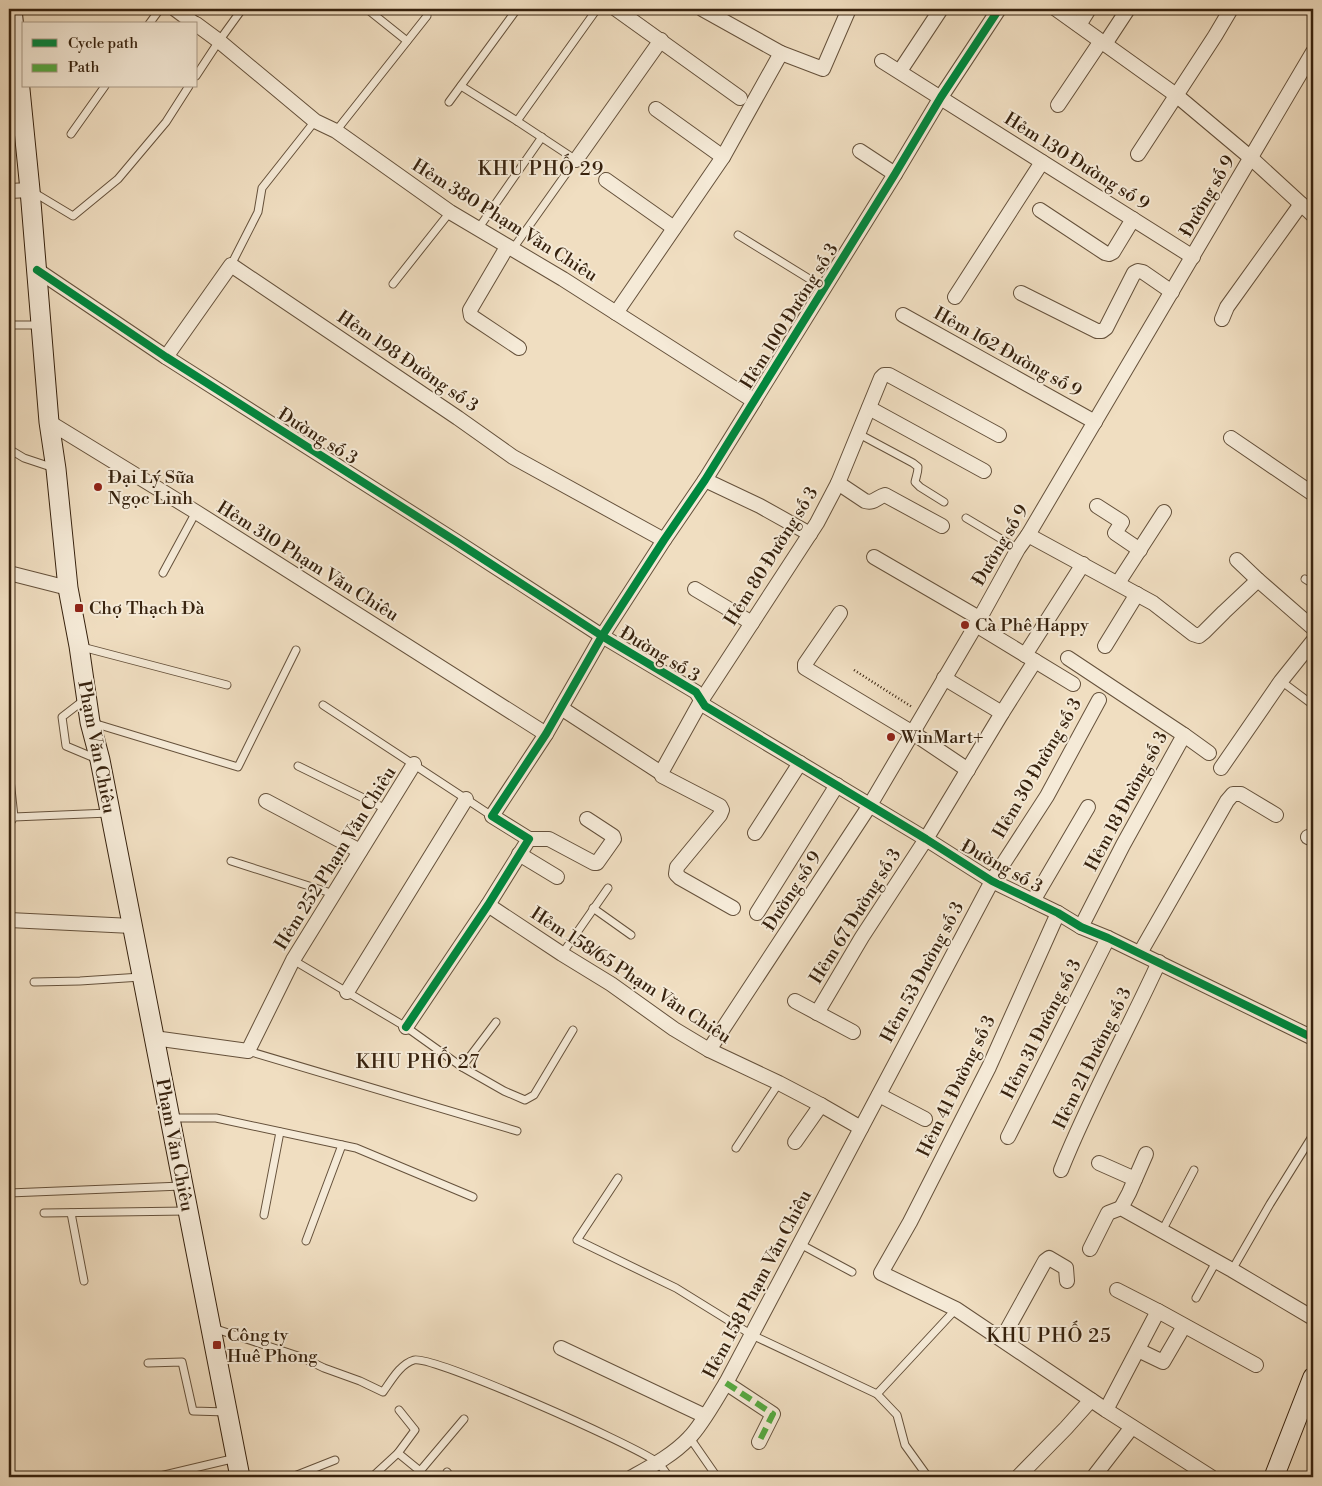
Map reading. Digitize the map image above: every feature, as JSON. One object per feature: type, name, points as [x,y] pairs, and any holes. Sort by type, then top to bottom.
[{"type":"main road","name":"Phạm Văn Chiêu","points":[[12,9],[13,51],[30,190],[49,422],[56,469],[68,588],[90,722],[100,760],[240,1477]]},
{"type":"main road","points":[[1274,1477],[1313,1376]]},
{"type":"street","name":"Hẻm 380 Phạm Văn Chiêu","points":[[175,9],[193,22]]},
{"type":"street","points":[[702,9],[781,53],[823,69],[849,9]]},
{"type":"street","points":[[900,72],[941,9]]},
{"type":"street","name":"Hẻm 100 Đường số 3","points":[[602,636],[664,540],[706,480],[940,98],[999,9]]},
{"type":"street","points":[[1056,9],[1176,95],[1251,158],[1313,215]]},
{"type":"street","points":[[1079,25],[1089,9]]},
{"type":"street","points":[[1058,106],[1128,9]]},
{"type":"street","points":[[1138,154],[1231,9]]},
{"type":"street","points":[[622,10],[740,98]]},
{"type":"street","name":"Hẻm 380 Phạm Văn Chiêu","points":[[198,25],[315,121],[336,131],[450,212],[563,279],[754,401]]},
{"type":"street","points":[[572,165],[661,40]]},
{"type":"street","name":"Đường số 9","points":[[709,1050],[870,805],[1018,549],[1313,52]]},
{"type":"street","points":[[616,313],[723,157],[781,53]]},
{"type":"street","name":"Hẻm 130 Đường số 9","points":[[882,62],[1193,257]]},
{"type":"street","points":[[656,109],[723,157]]},
{"type":"street","points":[[860,151],[895,174]]},
{"type":"street","points":[[955,297],[1042,162]]},
{"type":"street","points":[[606,180],[674,228]]},
{"type":"street","points":[[9,191],[30,190]]},
{"type":"street","points":[[1222,319],[1227,307],[1301,204]]},
{"type":"street","points":[[1040,210],[1109,254],[1113,252],[1133,219]]},
{"type":"street","points":[[510,248],[470,310],[471,316],[519,348]]},
{"type":"street","points":[[166,357],[230,265]]},
{"type":"street","name":"Hẻm 198 Đường số 3","points":[[230,265],[513,456],[664,540]]},
{"type":"street","name":"Đường số 3","points":[[37,270],[166,357],[602,636],[696,692],[705,706],[992,881],[1058,913],[1081,927],[1159,962],[1313,1038]]},
{"type":"street","points":[[1021,293],[1102,331],[1106,328],[1134,274],[1138,270],[1172,292]]},
{"type":"street","name":"Hẻm 162 Đường số 9","points":[[903,315],[1095,422]]},
{"type":"street","name":"Hẻm 80 Đường số 3","points":[[661,773],[701,701],[810,534],[838,483],[880,378],[884,375],[889,375],[999,435]]},
{"type":"street","points":[[869,408],[984,471]]},
{"type":"street","name":"Hẻm 310 Phạm Văn Chiêu","points":[[49,422],[196,512],[546,734]]},
{"type":"street","points":[[1231,438],[1313,494]]},
{"type":"street","points":[[706,480],[760,506],[810,534]]},
{"type":"street","points":[[838,483],[865,501],[874,501],[880,496],[885,495],[942,526]]},
{"type":"street","points":[[1097,506],[1122,522],[1115,533],[1140,550]]},
{"type":"street","points":[[1118,583],[1164,512]]},
{"type":"street","points":[[1028,535],[1153,603],[1193,634],[1199,636],[1258,580]]},
{"type":"street","points":[[874,557],[1073,684]]},
{"type":"street","points":[[1237,560],[1313,628]]},
{"type":"street","name":"Hẻm 67 Đường số 3","points":[[817,1013],[862,937],[926,839],[968,770],[1002,712],[1082,564]]},
{"type":"street","points":[[9,573],[68,588]]},
{"type":"street","points":[[695,589],[752,623]]},
{"type":"street","points":[[1105,646],[1137,594]]},
{"type":"street","points":[[840,613],[805,664],[805,668],[912,733],[968,770]]},
{"type":"street","points":[[587,820],[613,836],[614,839],[597,863],[549,839],[529,839],[492,816],[546,734],[602,636]]},
{"type":"street","points":[[1221,768],[1313,641]]},
{"type":"street","name":"Hẻm 18 Đường số 3","points":[[1068,658],[1184,735],[1123,845],[1081,927]]},
{"type":"street","points":[[944,678],[1002,712]]},
{"type":"street","name":"Hẻm 30 Đường số 3","points":[[992,881],[1047,796],[1099,700]]},
{"type":"street","points":[[561,708],[661,773],[662,776],[720,806],[722,810],[720,815],[677,867],[676,874],[733,908]]},
{"type":"street","points":[[1184,735],[1209,753]]},
{"type":"street","points":[[755,833],[800,763]]},
{"type":"street","name":"Hẻm 252 Phạm Văn Chiêu","points":[[248,1051],[293,960],[414,764]]},
{"type":"street","points":[[757,913],[837,785]]},
{"type":"street","points":[[1140,953],[1227,801],[1233,794],[1241,794],[1276,815]]},
{"type":"street","points":[[347,992],[466,799]]},
{"type":"street","points":[[266,801],[360,851]]},
{"type":"street","points":[[1034,901],[1088,807]]},
{"type":"street","points":[[406,1027],[488,905],[529,839]]},
{"type":"street","points":[[519,854],[557,877]]},
{"type":"street","name":"Hẻm 53 Đường số 3","points":[[886,1082],[992,881]]},
{"type":"street","name":"Hẻm 158/65 Phạm Văn Chiêu","points":[[488,905],[562,954],[612,984],[674,1029],[709,1050],[779,1083],[862,1128]]},
{"type":"street","name":"Hẻm 41 Đường số 3","points":[[956,1309],[881,1273],[989,1067],[1058,913]]},
{"type":"street","points":[[9,920],[132,926]]},
{"type":"street","name":"Hẻm 31 Đường số 3","points":[[1008,1137],[1108,938]]},
{"type":"street","name":"Hẻm 21 Đường số 3","points":[[1061,1170],[1077,1131],[1138,1009],[1159,962]]},
{"type":"street","name":"Hẻm 67 Đường số 3","points":[[795,1000],[853,1032]]},
{"type":"street","points":[[154,1038],[248,1051]]},
{"type":"street","name":"Hẻm 158 Phạm Văn Chiêu","points":[[632,1477],[658,1463],[690,1438],[705,1416],[726,1383],[886,1082]]},
{"type":"street","points":[[879,1095],[925,1119]]},
{"type":"street","points":[[795,1142],[821,1105]]},
{"type":"street","points":[[1090,1249],[1108,1213],[1121,1208],[1146,1154]]},
{"type":"street","points":[[1099,1163],[1135,1179]]},
{"type":"street","points":[[1121,1208],[1313,1318]]},
{"type":"street","points":[[1002,1339],[1044,1261],[1049,1258],[1066,1268],[1067,1281]]},
{"type":"street","points":[[1117,1290],[1256,1365]]},
{"type":"street","points":[[956,1309],[1106,1410],[1211,1477]]},
{"type":"street","points":[[1106,1410],[1158,1311]]},
{"type":"street","points":[[1138,1350],[1163,1362],[1184,1326]]},
{"type":"street","points":[[562,1348],[705,1416]]},
{"type":"street","points":[[726,1383],[773,1414],[759,1442]]},
{"type":"street","points":[[1018,1477],[1092,1400]]},
{"type":"street","points":[[1095,1477],[1132,1427]]},
{"type":"lane","points":[[150,22],[160,9]]},
{"type":"lane","points":[[367,9],[407,41]]},
{"type":"lane","points":[[449,102],[517,9]]},
{"type":"lane","points":[[517,121],[597,9]]},
{"type":"lane","points":[[198,73],[240,12]]},
{"type":"lane","points":[[336,131],[427,16]]},
{"type":"lane","points":[[461,86],[542,138],[572,165],[510,248]]},
{"type":"lane","points":[[71,134],[104,88]]},
{"type":"lane","points":[[30,190],[73,216],[118,179],[166,122],[188,88]]},
{"type":"lane","points":[[230,265],[258,212],[262,188],[315,121]]},
{"type":"lane","points":[[478,229],[542,138]]},
{"type":"lane","points":[[393,284],[450,212]]},
{"type":"lane","points":[[738,235],[824,288]]},
{"type":"lane","points":[[9,325],[41,324]]},
{"type":"lane","points":[[859,434],[913,463],[918,467],[915,482],[944,502]]},
{"type":"lane","points":[[9,449],[24,458],[56,469]]},
{"type":"lane","points":[[163,573],[196,512]]},
{"type":"lane","points":[[966,518],[1018,549]]},
{"type":"lane","points":[[1305,579],[1313,584]]},
{"type":"lane","points":[[79,646],[227,685]]},
{"type":"lane","points":[[90,722],[238,767],[296,650]]},
{"type":"lane","points":[[1282,682],[1313,705]]},
{"type":"lane","points":[[87,698],[62,717],[66,746],[100,760]]},
{"type":"lane","points":[[323,705],[414,764]]},
{"type":"lane","name":"Hẻm 252 Phạm Văn Chiêu","points":[[414,764],[492,816]]},
{"type":"lane","points":[[298,766],[386,809]]},
{"type":"lane","points":[[9,770],[11,820],[110,813]]},
{"type":"lane","points":[[231,861],[334,894]]},
{"type":"lane","points":[[562,954],[608,888]]},
{"type":"lane","points":[[594,908],[631,936]]},
{"type":"lane","points":[[293,960],[406,1027],[462,1067],[504,1091],[525,1100],[534,1095],[573,1030]]},
{"type":"lane","points":[[34,982],[142,977]]},
{"type":"lane","points":[[462,1067],[496,1022]]},
{"type":"lane","points":[[248,1051],[517,1131]]},
{"type":"lane","points":[[736,1148],[779,1083]]},
{"type":"lane","points":[[169,1118],[216,1118],[356,1148],[473,1197]]},
{"type":"lane","points":[[264,1216],[280,1132]]},
{"type":"lane","points":[[1232,1270],[1313,1135]]},
{"type":"lane","points":[[306,1241],[342,1145]]},
{"type":"lane","points":[[1162,1231],[1194,1170]]},
{"type":"lane","points":[[618,1178],[577,1240],[676,1288],[752,1335],[877,1394],[898,1415],[905,1445],[928,1477]]},
{"type":"lane","points":[[9,1193],[183,1186]]},
{"type":"lane","points":[[44,1213],[188,1211]]},
{"type":"lane","points":[[70,1213],[84,1281]]},
{"type":"lane","points":[[800,1244],[852,1272]]},
{"type":"lane","points":[[1196,1298],[1216,1262]]},
{"type":"lane","points":[[877,1394],[956,1309]]},
{"type":"lane","points":[[210,1327],[301,1357],[383,1392],[402,1366],[415,1360],[427,1361],[596,1430],[658,1463],[668,1477]]},
{"type":"lane","points":[[148,1363],[182,1362],[193,1411],[227,1412]]},
{"type":"lane","points":[[372,1477],[398,1453],[416,1430],[399,1410]]},
{"type":"lane","points":[[415,1477],[464,1419]]},
{"type":"lane","points":[[690,1438],[717,1477]]},
{"type":"lane","points":[[398,1453],[420,1471]]},
{"type":"lane","points":[[156,1477],[236,1458]]},
{"type":"lane","points":[[292,1477],[336,1460]]},
{"type":"path","points":[[854,670],[923,714]]},
{"type":"marked path","points":[[726,1383],[773,1414],[759,1442]]},
{"type":"cycle path","points":[[406,1027],[488,905],[529,839],[492,816],[546,734],[602,636],[705,480],[941,97],[999,9]]},
{"type":"cycle path","points":[[37,270],[166,357],[602,636],[696,692],[705,706],[992,881],[1058,913],[1081,927],[1108,938],[1313,1038]]},
{"type":"place","name":"Đại Lý Sữa Ngọc Linh","points":[[98,487]]},
{"type":"place","name":"Chợ Thạch Đà","points":[[79,608]]},
{"type":"place","name":"Cà Phê Happy","points":[[965,625]]},
{"type":"place","name":"WinMart+","points":[[891,737]]},
{"type":"place","name":"Công ty Huê Phong","points":[[217,1345]]},
{"type":"district","name":"KHU PHỐ 29","points":[[541,168]]},
{"type":"district","name":"KHU PHỐ 27","points":[[418,1061]]},
{"type":"district","name":"KHU PHỐ 25","points":[[1049,1335]]}]
